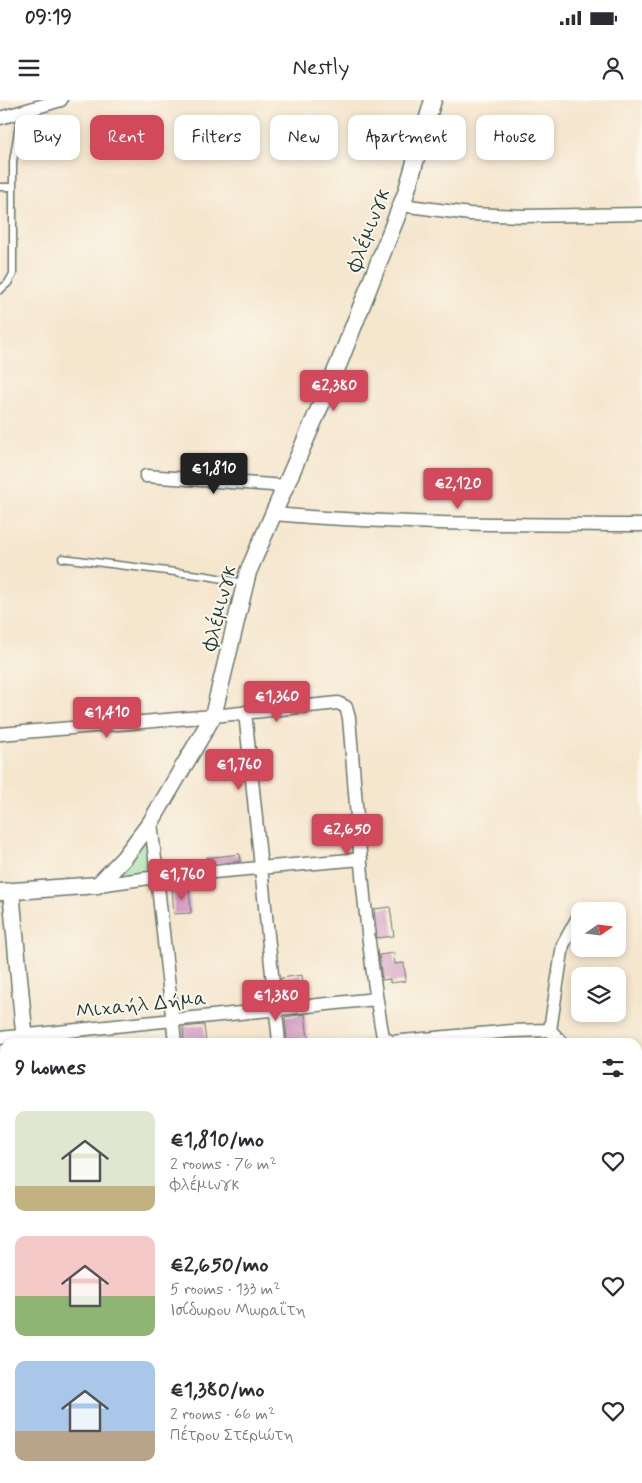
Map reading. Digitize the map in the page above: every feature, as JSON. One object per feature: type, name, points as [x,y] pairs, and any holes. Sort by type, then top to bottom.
[{"type":"street","points":[[0,118],[61,100]]},
{"type":"street","name":"Φλέμινγκ","points":[[98,884],[124,858],[151,822],[212,716],[231,647],[245,583],[339,363],[401,205],[433,100]]},
{"type":"street","points":[[401,205],[470,214],[523,216],[642,214]]},
{"type":"street","points":[[146,476],[285,486]]},
{"type":"street","points":[[274,514],[344,520],[526,525],[642,525]]},
{"type":"street","points":[[0,734],[338,703],[346,707],[349,718],[376,1000],[385,1038]]},
{"type":"street","points":[[245,712],[279,1038]]},
{"type":"street","points":[[151,822],[174,1038]]},
{"type":"street","points":[[25,1038],[6,892],[361,859]]},
{"type":"street","points":[[550,1030],[563,945],[571,930]]},
{"type":"street","name":"Μιχαήλ Δήμα","points":[[33,1038],[172,1020],[376,1000]]},
{"type":"street","points":[[435,1038],[512,1031],[550,1030],[558,1038]]},
{"type":"lane","points":[[0,290],[8,283],[13,274],[13,162],[21,112]]},
{"type":"lane","points":[[0,187],[13,187]]},
{"type":"lane","points":[[62,558],[207,576],[245,583]]},
{"type":"green space","points":[[145,840],[149,873],[114,877]]},
{"type":"building","points":[[240,854],[241,861],[205,865],[205,858]]},
{"type":"building","points":[[189,887],[191,913],[174,914],[172,889]]},
{"type":"building","points":[[390,907],[394,936],[377,938],[374,909]]},
{"type":"building","points":[[394,953],[395,964],[404,963],[406,981],[390,983],[390,979],[382,980],[379,955]]},
{"type":"building","points":[[302,975],[305,998],[283,1000],[281,978]]},
{"type":"building","points":[[305,1014],[308,1038],[287,1038],[285,1017]]},
{"type":"building","points":[[204,1025],[206,1038],[184,1038],[183,1027]]}]
